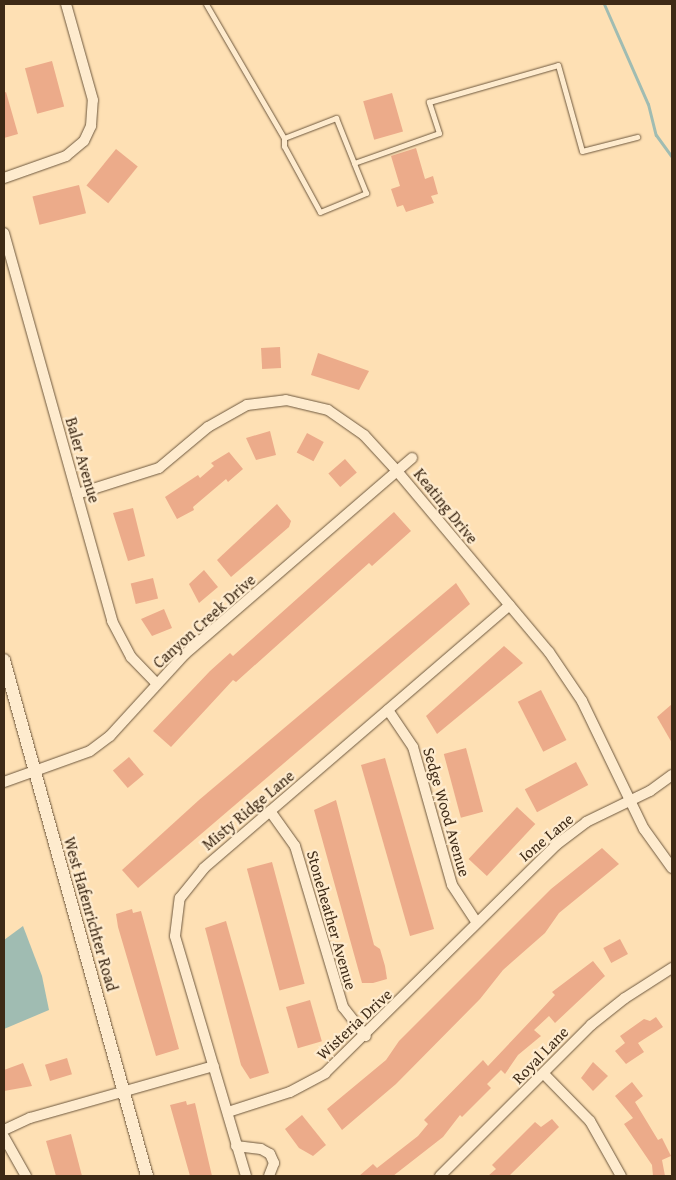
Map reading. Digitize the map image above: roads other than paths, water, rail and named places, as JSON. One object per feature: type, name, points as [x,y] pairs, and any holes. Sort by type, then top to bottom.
[{"type":"street","points":[[4,178],[66,156],[84,141],[91,126],[93,100],[66,4]]},
{"type":"street","name":"Baler Avenue","points":[[4,233],[117,635],[131,657],[157,684]]},
{"type":"street","name":"Keating Drive","points":[[78,494],[159,468],[229,414],[268,401],[307,402],[328,410],[364,435],[397,471],[510,605],[570,681],[629,802],[653,845],[672,868]]},
{"type":"street","name":"Canyon Creek Drive","points":[[4,782],[90,751],[110,736],[185,654],[412,458]]},
{"type":"street","name":"Misty Ridge Lane","points":[[246,1176],[175,936],[174,917],[190,882],[510,605]]},
{"type":"street","name":"West Hafenrichter Road","points":[[4,660],[147,1176]]},
{"type":"street","name":"Sedge Wood Avenue","points":[[388,710],[413,747],[452,885],[477,923]]},
{"type":"street","name":"Ione Lane","points":[[477,923],[571,832],[629,802],[672,775]]},
{"type":"street","name":"Stoneheather Avenue","points":[[270,812],[295,846],[343,1007],[366,1036]]},
{"type":"street","name":"Wisteria Drive","points":[[228,1112],[308,1083],[366,1036],[477,923]]},
{"type":"street","name":"Royal Lane","points":[[440,1176],[609,1010],[672,968]]},
{"type":"street","points":[[4,1130],[30,1118],[214,1066]]},
{"type":"street","points":[[544,1074],[590,1122],[621,1176]]},
{"type":"street","points":[[4,1137],[26,1176]]},
{"type":"street","points":[[236,1146],[261,1149],[270,1154],[274,1163],[269,1176]]},
{"type":"lane","points":[[206,4],[284,138],[284,146],[320,212],[366,193],[336,118],[284,138]]},
{"type":"lane","points":[[354,164],[439,133],[429,102],[558,65],[582,151],[637,137]]},
{"type":"water","points":[[23,926],[42,976],[49,1010],[4,1029],[4,940]]},
{"type":"waterway","points":[[604,4],[648,104],[656,135],[672,157]]}]
